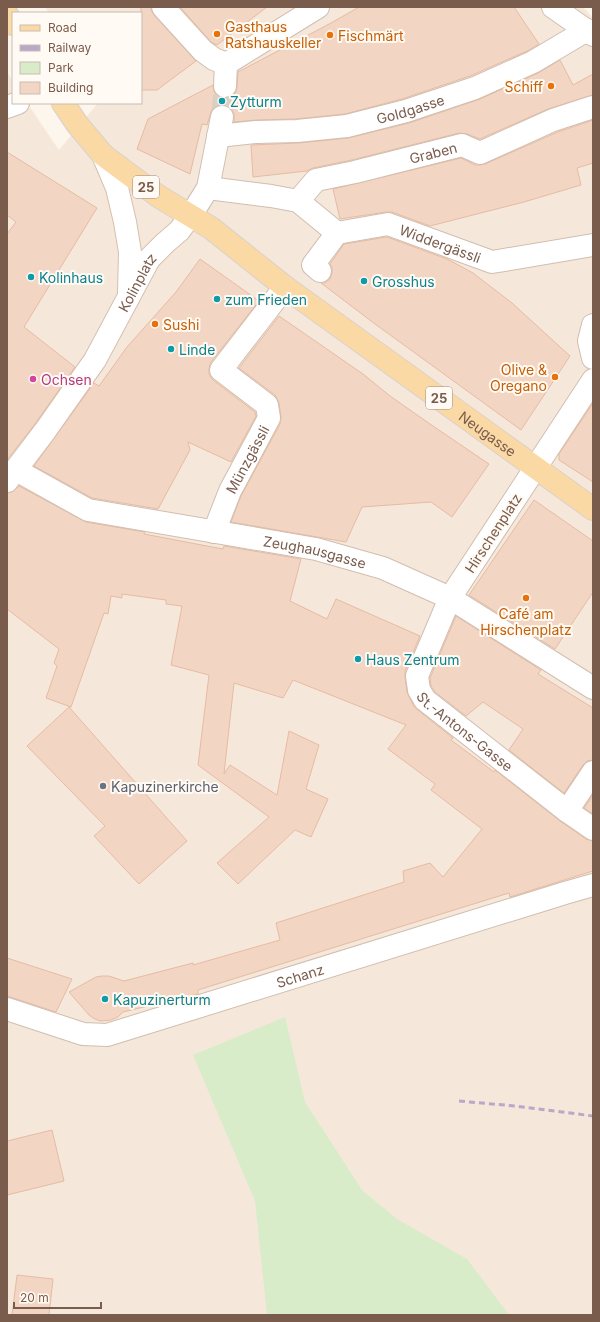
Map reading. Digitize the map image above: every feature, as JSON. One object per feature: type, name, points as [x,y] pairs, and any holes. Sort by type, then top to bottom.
[{"type":"main road","name":"25","points":[[64,104],[77,124],[103,155],[158,196],[211,228],[285,287]]},
{"type":"main road","name":"Neugasse","points":[[285,287],[593,509]]},
{"type":"street","points":[[163,7],[203,51],[214,59],[226,64]]},
{"type":"street","points":[[226,64],[318,7]]},
{"type":"street","points":[[553,7],[590,33]]},
{"type":"street","name":"Goldgasse","points":[[220,126],[256,132],[296,131],[347,126],[406,111],[482,85],[533,62],[590,33]]},
{"type":"street","points":[[225,86],[226,64]]},
{"type":"street","name":"Graben","points":[[298,201],[316,180],[355,172],[462,145],[480,153],[553,120],[593,107]]},
{"type":"street","name":"Kolinplatz","points":[[11,476],[95,360],[149,259],[179,231],[208,188],[220,126]]},
{"type":"street","points":[[103,155],[118,188],[126,222],[130,252],[129,294]]},
{"type":"street","points":[[208,188],[298,201],[337,233],[313,265],[320,271]]},
{"type":"street","name":"Widdergässli","points":[[337,233],[388,224],[492,262],[593,245]]},
{"type":"street","name":"Münzgässli","points":[[214,532],[230,491],[269,418],[267,405],[221,370],[285,287]]},
{"type":"street","points":[[593,325],[589,341],[593,358]]},
{"type":"street","name":"Hirschenplatz","points":[[450,598],[593,380]]},
{"type":"street","name":"Zeughausgasse","points":[[11,476],[88,510],[316,549],[383,568],[450,598],[593,688]]},
{"type":"street","name":"St.-Antons-Gasse","points":[[450,598],[417,676],[419,690],[426,700],[567,811],[593,829]]},
{"type":"street","points":[[567,811],[593,772]]},
{"type":"street","name":"Schanz","points":[[7,1010],[83,1034],[108,1035],[593,885]]},
{"type":"shaded area","points":[[45,7],[583,7],[593,18],[593,1315],[7,1315],[7,72],[12,80],[12,104],[28,104],[59,150],[97,104],[142,104],[142,12],[48,12]]},
{"type":"green space","points":[[285,1017],[305,1102],[362,1190],[397,1219],[467,1259],[509,1315],[267,1315],[255,1201],[193,1055]]},
{"type":"building","points":[[141,7],[151,7],[154,15],[196,61],[157,90],[142,90]]},
{"type":"building","name":"Gasthaus Ratshauskeller","points":[[180,7],[267,7],[217,45],[211,42]]},
{"type":"building","points":[[359,7],[514,7],[539,44],[527,51],[470,76],[402,99],[345,114],[296,119],[234,122],[234,113],[230,108],[224,105],[218,105],[212,109],[207,125],[202,124],[190,174],[137,149],[148,119],[213,85],[214,92],[219,97],[231,97],[236,92],[238,72]]},
{"type":"building","points":[[560,60],[573,85],[593,74],[593,95],[548,109],[480,139],[467,134],[459,133],[352,160],[313,168],[307,171],[253,177],[251,145],[298,143],[348,138],[409,123],[480,99],[538,73]]},
{"type":"building","points":[[593,120],[593,163],[577,168],[581,185],[524,202],[430,226],[392,212],[340,219],[333,189],[461,158],[475,165],[485,164],[558,132]]},
{"type":"building","points":[[7,152],[97,208],[24,327],[75,367],[35,424],[7,460],[7,234],[16,222],[7,215]]},
{"type":"building","points":[[387,237],[447,259],[473,273],[512,303],[570,356],[521,430],[321,283],[324,283],[330,279],[332,267],[330,264],[344,244]]},
{"type":"building","points":[[200,259],[259,301],[211,362],[209,368],[209,374],[213,380],[255,412],[256,416],[231,462],[188,442],[190,450],[158,509],[92,498],[34,466],[94,383],[99,386],[127,347],[176,292]]},
{"type":"building","points":[[279,316],[363,374],[390,396],[489,464],[452,517],[431,502],[362,507],[346,542],[231,522],[241,496],[280,424],[281,417],[279,403],[275,395],[239,368]]},
{"type":"building","points":[[593,403],[593,482],[559,460],[559,454]]},
{"type":"building","points":[[19,486],[86,522],[145,532],[144,534],[223,549],[224,546],[301,559],[290,601],[327,619],[336,599],[420,636],[405,671],[407,692],[414,707],[453,738],[451,740],[494,772],[495,770],[560,821],[586,839],[593,841],[593,871],[510,897],[509,893],[438,915],[198,990],[198,994],[123,1012],[118,1017],[111,1020],[100,1021],[93,1018],[69,992],[96,977],[109,976],[124,981],[193,963],[193,965],[280,940],[276,923],[404,882],[403,871],[430,863],[443,877],[482,829],[431,790],[435,784],[388,749],[406,725],[293,680],[283,698],[234,683],[224,774],[230,765],[277,795],[289,731],[319,745],[306,789],[328,799],[311,837],[295,830],[238,884],[217,863],[269,817],[198,765],[209,675],[171,665],[182,606],[166,604],[166,600],[122,594],[122,598],[111,596],[108,614],[104,613],[71,707],[46,698],[57,666],[54,663],[59,649],[7,609],[7,493],[12,492]]},
{"type":"building","points":[[534,500],[593,541],[593,592],[555,649],[469,595]]},
{"type":"building","points":[[456,616],[541,670],[538,674],[593,708],[593,760],[587,761],[583,765],[564,793],[509,750],[523,729],[483,702],[466,716],[435,692],[431,686],[430,678]]},
{"type":"building","name":"Kapuzinerkirche","points":[[69,707],[187,841],[139,884],[94,836],[105,826],[27,746]]},
{"type":"building","points":[[593,795],[593,814],[584,808]]},
{"type":"building","points":[[7,958],[72,979],[56,1012],[7,996]]},
{"type":"building","points":[[52,1130],[64,1181],[7,1195],[7,1141]]},
{"type":"building","points":[[17,1275],[53,1279],[49,1315],[12,1315]]},
{"type":"tunnel","points":[[222,117],[225,86]]},
{"type":"railway","points":[[459,1101],[515,1106],[593,1116]]},
{"type":"place","name":"Gasthaus Ratshauskeller","points":[[217,34]]},
{"type":"place","name":"Fischmärt","points":[[330,35]]},
{"type":"place","name":"Schiff","points":[[551,86]]},
{"type":"place","name":"Zytturm","points":[[222,101]]},
{"type":"place","name":"Kolinhaus","points":[[31,277]]},
{"type":"place","name":"Grosshus","points":[[364,281]]},
{"type":"place","name":"zum Frieden","points":[[217,299]]},
{"type":"place","name":"Sushi","points":[[155,324]]},
{"type":"place","name":"Linde","points":[[171,349]]},
{"type":"place","name":"Olive & Oregano","points":[[555,377]]},
{"type":"place","name":"Ochsen","points":[[33,379]]},
{"type":"place","name":"Café am Hirschenplatz","points":[[526,598]]},
{"type":"place","name":"Haus Zentrum","points":[[358,659]]},
{"type":"place","name":"Kapuzinerkirche","points":[[103,786]]},
{"type":"place","name":"Kapuzinerturm","points":[[105,999]]}]
